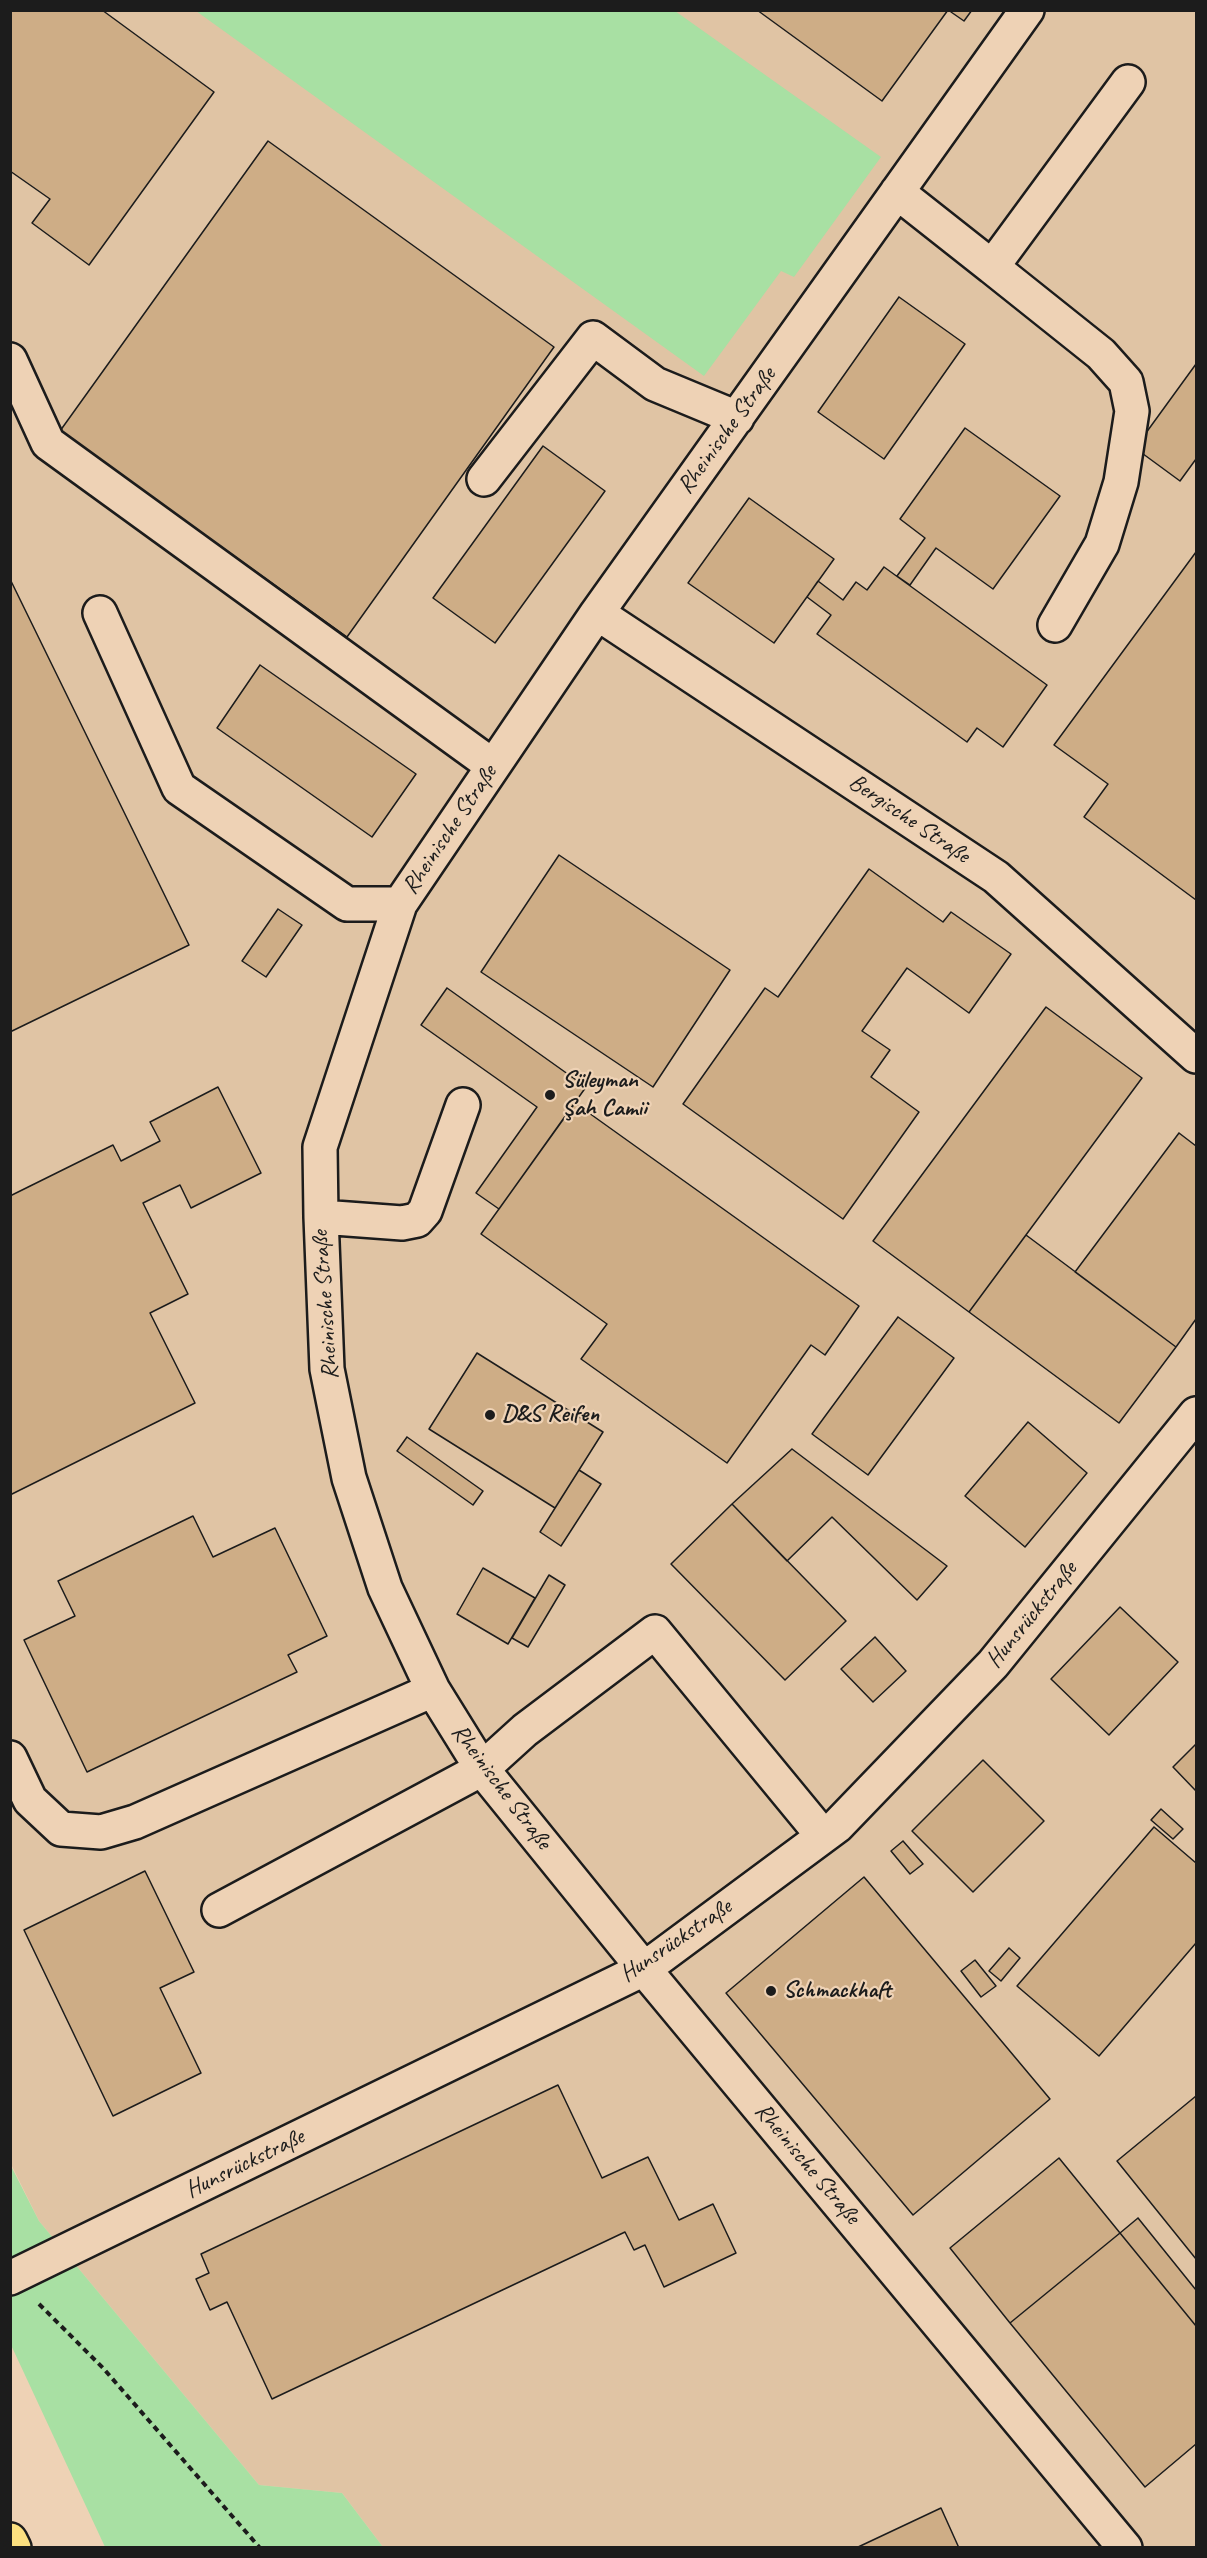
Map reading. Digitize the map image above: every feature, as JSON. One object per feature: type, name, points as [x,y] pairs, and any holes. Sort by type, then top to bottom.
[{"type":"highway","points":[[10,2540],[14,2547]]},
{"type":"street","name":"Rheinische Straße","points":[[1027,10],[597,613],[400,904],[320,1147],[321,1217],[327,1370],[349,1478],[385,1588],[433,1690],[482,1770],[644,1969],[1125,2547]]},
{"type":"street","points":[[992,267],[1128,82]]},
{"type":"street","points":[[897,192],[1101,354],[1126,382],[1132,411],[1121,482],[1102,544],[1055,625]]},
{"type":"street","points":[[484,479],[593,338],[655,384],[737,418]]},
{"type":"street","points":[[10,360],[48,443],[493,766]]},
{"type":"street","points":[[100,613],[179,788],[347,904],[400,904]]},
{"type":"street","name":"Bergische Straße","points":[[597,613],[996,877],[1197,1056]]},
{"type":"street","points":[[321,1217],[402,1222],[417,1220],[425,1211],[463,1105]]},
{"type":"street","name":"Hunsrückstraße","points":[[12,2278],[644,1969],[837,1826],[993,1664],[1197,1414]]},
{"type":"street","points":[[219,1910],[482,1770],[525,1730],[655,1632],[823,1836]]},
{"type":"street","points":[[10,1758],[30,1800],[62,1829],[101,1832],[145,1818],[433,1690]]},
{"type":"path","points":[[12,2278],[103,2368],[260,2547]]},
{"type":"shaded area","points":[[11,11],[1196,11],[1196,2547],[383,2547],[342,2493],[259,2485],[39,2221],[11,2164]]},
{"type":"green space","points":[[196,11],[675,11],[881,157],[794,277],[781,271],[704,376]]},
{"type":"green space","points":[[10,2164],[39,2221],[259,2485],[342,2493],[383,2547],[105,2547],[11,2345]]},
{"type":"building","points":[[10,10],[102,10],[214,92],[89,265],[32,223],[50,199],[10,171]]},
{"type":"building","points":[[757,10],[948,10],[882,101]]},
{"type":"building","points":[[952,10],[972,10],[964,21],[951,12]]},
{"type":"building","points":[[268,141],[554,347],[347,637],[60,431]]},
{"type":"building","points":[[899,297],[965,344],[884,459],[818,412]]},
{"type":"building","points":[[1196,364],[1196,459],[1180,481],[1135,448]]},
{"type":"building","points":[[965,428],[1060,496],[993,589],[936,548],[910,585],[897,576],[925,538],[900,519]]},
{"type":"building","points":[[543,446],[605,491],[495,643],[433,598]]},
{"type":"building","points":[[749,498],[834,559],[774,643],[688,583]]},
{"type":"building","points":[[1196,552],[1196,900],[1084,817],[1108,784],[1054,745]]},
{"type":"building","points":[[884,567],[1047,685],[1003,747],[977,728],[967,742],[817,634],[831,615],[807,597],[818,581],[843,600],[856,582],[867,590]]},
{"type":"building","points":[[10,579],[189,945],[10,1032]]},
{"type":"building","points":[[260,665],[416,774],[372,837],[217,728]]},
{"type":"building","points":[[559,855],[730,970],[653,1087],[481,972]]},
{"type":"building","points":[[869,869],[943,922],[951,912],[1011,954],[969,1013],[907,968],[862,1031],[890,1050],[871,1077],[919,1112],[843,1219],[683,1104],[765,988],[778,997]]},
{"type":"building","points":[[278,909],[302,925],[266,977],[242,961]]},
{"type":"building","name":"Süleyman Şah Camii","points":[[447,988],[586,1087],[499,1209],[476,1193],[537,1107],[421,1025]]},
{"type":"building","points":[[1046,1007],[1142,1078],[969,1312],[873,1241]]},
{"type":"building","points":[[218,1087],[261,1173],[191,1208],[180,1185],[143,1203],[188,1294],[150,1313],[195,1403],[10,1495],[10,1196],[113,1145],[121,1161],[160,1141],[150,1122]]},
{"type":"building","points":[[575,1103],[859,1306],[825,1355],[811,1345],[727,1463],[581,1359],[607,1324],[481,1234]]},
{"type":"building","points":[[1179,1133],[1196,1146],[1196,1319],[1176,1347],[1075,1272]]},
{"type":"building","points":[[1026,1235],[1176,1347],[1119,1423],[969,1312]]},
{"type":"building","points":[[898,1317],[954,1358],[868,1475],[812,1434]]},
{"type":"building","points":[[477,1353],[603,1432],[555,1508],[429,1429]]},
{"type":"building","points":[[1028,1422],[1087,1473],[1025,1547],[965,1496]]},
{"type":"building","points":[[407,1437],[483,1491],[473,1505],[397,1451]]},
{"type":"building","points":[[792,1449],[947,1566],[917,1600],[832,1517],[787,1561],[732,1504]]},
{"type":"building","points":[[579,1470],[601,1484],[561,1546],[540,1532]]},
{"type":"building","points":[[732,1504],[846,1621],[785,1680],[671,1564]]},
{"type":"building","points":[[193,1516],[213,1557],[275,1528],[327,1636],[288,1655],[297,1672],[87,1772],[24,1640],[75,1616],[58,1581]]},
{"type":"building","points":[[483,1568],[535,1598],[508,1644],[457,1614]]},
{"type":"building","points":[[549,1575],[565,1585],[528,1647],[512,1638]]},
{"type":"building","points":[[1120,1607],[1178,1662],[1109,1735],[1051,1679]]},
{"type":"building","points":[[875,1637],[906,1671],[873,1702],[841,1669]]},
{"type":"building","points":[[1196,1744],[1196,1791],[1173,1767]]},
{"type":"building","points":[[983,1760],[1044,1821],[973,1892],[912,1831]]},
{"type":"building","points":[[1161,1809],[1183,1829],[1173,1839],[1151,1820]]},
{"type":"building","points":[[1154,1827],[1196,1863],[1196,1943],[1099,2056],[1017,1986]]},
{"type":"building","points":[[903,1841],[923,1864],[910,1874],[891,1851]]},
{"type":"building","points":[[145,1871],[194,1972],[160,1988],[201,2073],[113,2116],[24,1930]]},
{"type":"building","points":[[864,1877],[1050,2099],[913,2215],[726,1993]]},
{"type":"building","points":[[1009,1948],[1020,1958],[1001,1981],[989,1971]]},
{"type":"building","points":[[975,1960],[996,1986],[981,1997],[961,1971]]},
{"type":"building","points":[[558,2085],[602,2178],[648,2157],[679,2220],[713,2204],[736,2253],[664,2287],[645,2245],[634,2250],[625,2232],[272,2399],[227,2302],[210,2310],[196,2279],[209,2273],[201,2254]]},
{"type":"building","points":[[1196,2096],[1196,2259],[1117,2161]]},
{"type":"building","points":[[1059,2158],[1120,2233],[1010,2323],[950,2248]]},
{"type":"building","points":[[1138,2218],[1196,2290],[1196,2326],[1120,2233]]},
{"type":"building","points":[[1120,2233],[1196,2326],[1196,2444],[1145,2487],[1010,2323]]},
{"type":"building","points":[[941,2508],[959,2548],[856,2548]]},
{"type":"place","name":"Süleyman Şah Camii","points":[[550,1095]]},
{"type":"place","name":"D&S Reifen","points":[[490,1415]]},
{"type":"place","name":"Schmackhaft","points":[[771,1991]]}]
